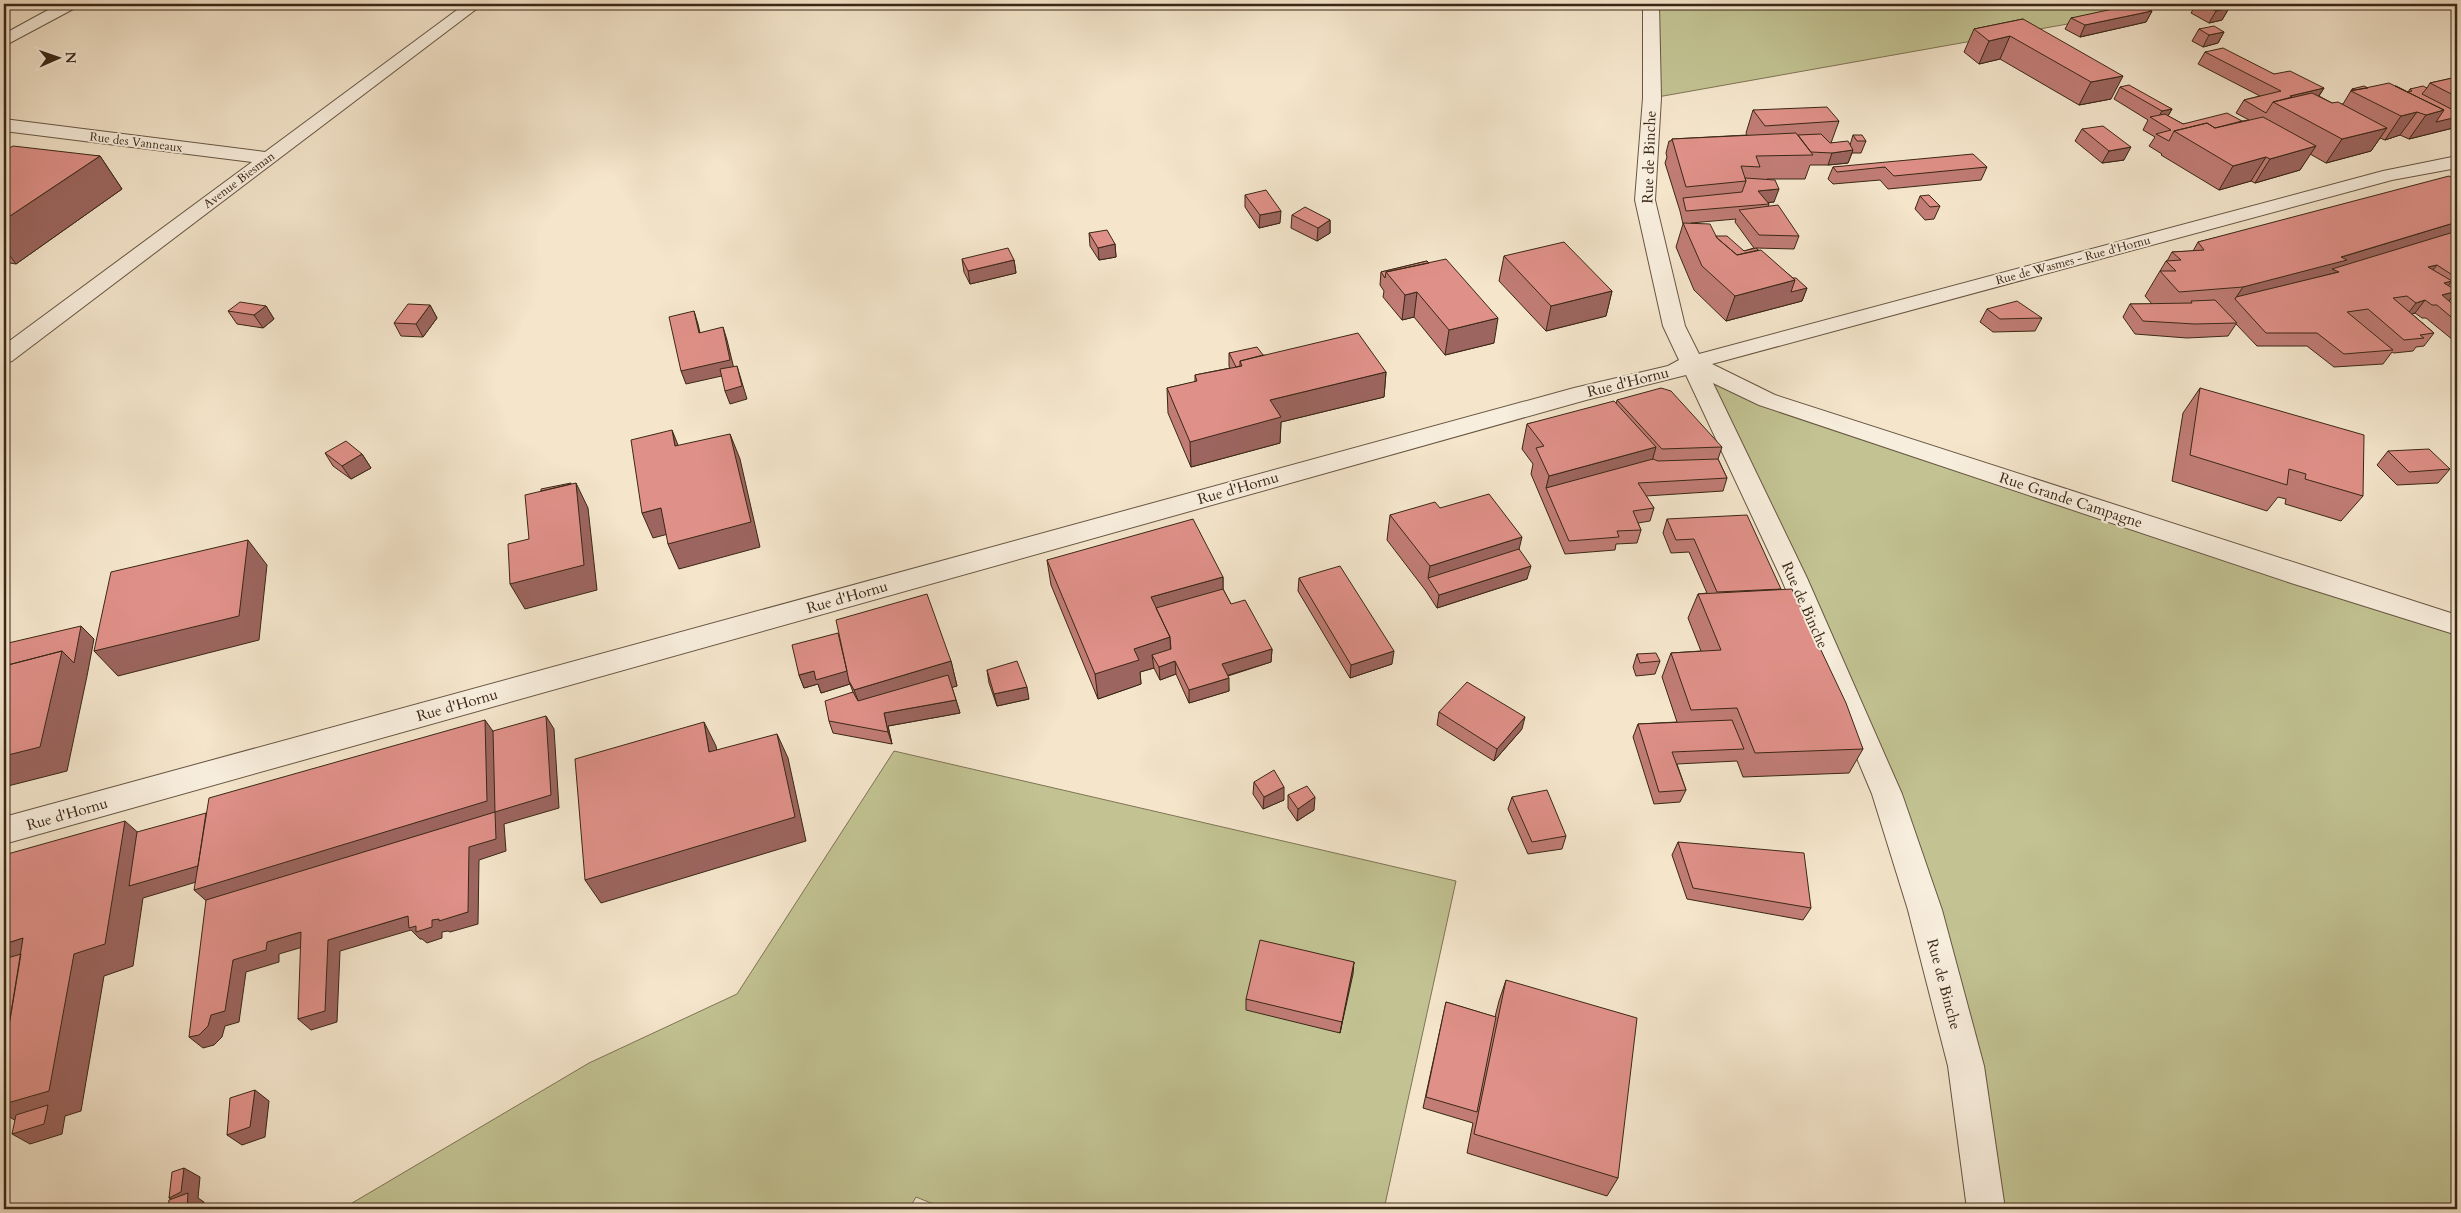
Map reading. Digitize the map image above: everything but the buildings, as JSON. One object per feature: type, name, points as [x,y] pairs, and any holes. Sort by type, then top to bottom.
[{"type":"street","points":[[4,41],[71,4]]},
{"type":"street","name":"Avenue Biesman","points":[[4,356],[475,4]]},
{"type":"street","name":"Rue de Binche","points":[[1651,4],[1652,98],[1645,200],[1674,326],[1794,578],[1887,794],[1924,910],[1966,1066],[1986,1209]]},
{"type":"street","name":"Rue des Vanneaux","points":[[4,125],[269,158]]},
{"type":"street","name":"Rue de Wasmes - Rue d'Hornu","points":[[1690,362],[2390,175],[2457,162]]},
{"type":"street","name":"Rue Grande Campagne","points":[[1690,362],[1767,400],[2301,576],[2457,624]]},
{"type":"street","name":"Rue d'Hornu","points":[[4,831],[1572,395],[1675,371],[1690,362]]},
{"type":"green space","points":[[1651,4],[2180,4],[1652,98]]},
{"type":"green space","points":[[1690,363],[1767,400],[2301,576],[2457,625],[2457,1209],[1986,1209],[1982,1178],[1925,910]]},
{"type":"green space","points":[[894,751],[1456,881],[1384,1209],[946,1209],[916,1197],[909,1209],[342,1209],[589,1063],[737,994]]}]
